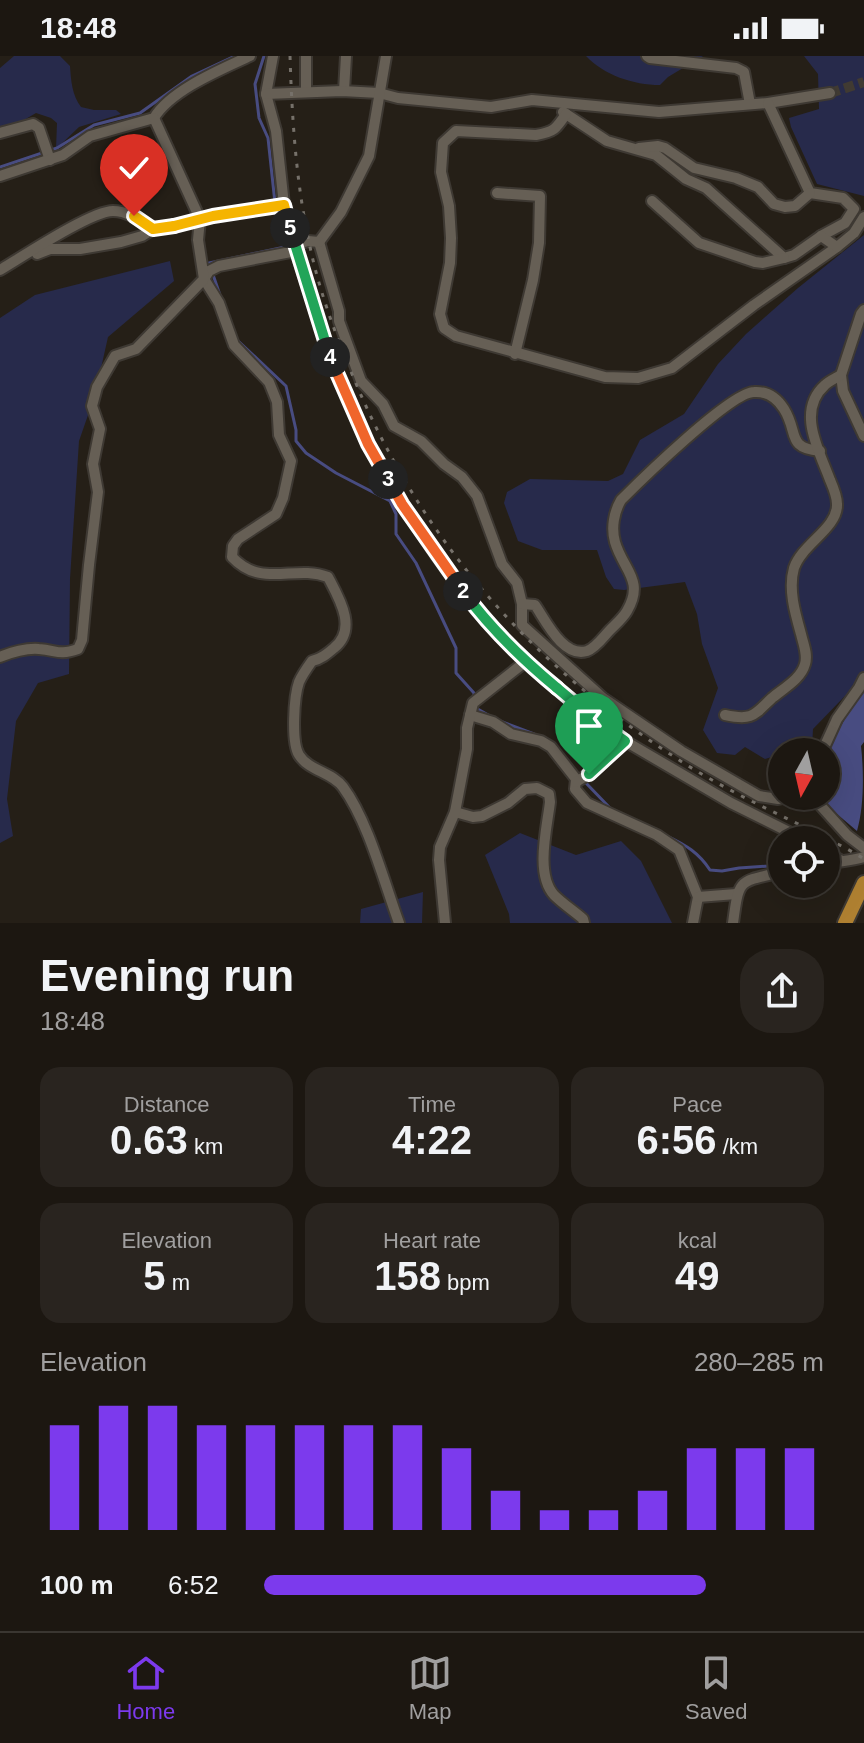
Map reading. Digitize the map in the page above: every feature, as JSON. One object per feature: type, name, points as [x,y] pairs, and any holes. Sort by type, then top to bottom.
[{"type":"highway","points":[[845,923],[864,883]]},
{"type":"street","points":[[273,56],[266,94],[276,131],[284,205],[295,248],[330,356],[368,444],[402,504],[477,611],[525,662],[625,741],[776,826]]},
{"type":"street","points":[[306,56],[306,92]]},
{"type":"street","points":[[344,91],[346,56]]},
{"type":"street","points":[[319,242],[341,212],[369,156],[386,56]]},
{"type":"street","points":[[647,56],[736,68],[744,72],[750,104]]},
{"type":"street","points":[[0,176],[63,155],[90,136],[154,118],[175,97],[241,58]]},
{"type":"street","points":[[266,94],[344,91],[491,107],[532,100],[659,112],[768,103],[830,93]]},
{"type":"street","points":[[554,101],[566,114],[607,141],[656,155],[686,179],[706,188],[784,258]]},
{"type":"street","points":[[768,103],[810,193]]},
{"type":"street","points":[[566,114],[557,128],[548,133],[456,131],[443,143],[441,172],[449,206],[451,238],[450,263],[440,314],[444,328],[456,336],[605,377],[638,378],[672,368],[837,247],[854,233],[864,217]]},
{"type":"street","points":[[154,118],[200,219],[198,240],[204,279],[219,303],[234,345],[269,382],[277,402],[279,435],[291,461],[276,514],[238,539],[233,546],[232,557],[241,566],[263,574],[305,572],[328,577],[341,603],[347,627],[340,643],[320,659],[312,661],[300,679],[296,693],[295,740],[299,755],[342,785],[367,833],[399,923]]},
{"type":"street","points":[[0,133],[33,124],[39,128],[50,160]]},
{"type":"street","points":[[635,149],[665,148],[694,168],[758,187],[774,204],[795,206],[810,193],[843,198],[854,209],[845,223],[794,255],[763,263],[699,243],[652,201]]},
{"type":"street","points":[[497,193],[540,196],[539,243],[515,354]]},
{"type":"street","points":[[31,251],[38,255],[50,249],[80,249],[121,242],[153,229],[284,205]]},
{"type":"street","points":[[0,270],[94,216],[112,211],[134,216],[153,229]]},
{"type":"street","points":[[821,236],[837,247]]},
{"type":"street","points":[[0,657],[7,653],[38,649],[65,654],[78,649],[82,640],[98,492],[93,464],[100,429],[92,406],[97,387],[115,356],[136,349],[209,271],[295,248],[308,241],[319,242]]},
{"type":"street","points":[[319,242],[339,311],[339,321],[361,381],[383,404],[394,426],[421,441],[462,477],[477,496],[502,564],[517,583],[522,604],[522,625],[603,698],[647,729],[759,796],[768,797]]},
{"type":"street","points":[[864,310],[841,375],[843,391],[864,436]]},
{"type":"street","points":[[725,715],[742,717],[757,714],[797,679],[806,663],[792,593],[793,572],[798,557],[835,517],[837,503],[809,420],[813,401],[825,385],[841,375]]},
{"type":"street","points":[[522,604],[535,605],[562,645],[574,651],[587,651],[596,645],[627,612],[635,591],[633,577],[615,544],[613,527],[621,500],[693,432],[751,391],[770,394],[791,420],[797,443],[804,449],[820,451]]},
{"type":"street","points":[[445,923],[440,847],[455,812],[473,703],[525,662]]},
{"type":"street","points":[[828,738],[864,678]]},
{"type":"street","points":[[470,715],[493,722],[511,734],[541,741],[551,747],[576,779],[575,789],[587,803],[657,835],[679,850],[698,897],[693,923]]},
{"type":"street","points":[[576,782],[625,741]]},
{"type":"street","points":[[455,812],[482,816],[508,803],[525,789],[537,788],[549,794],[543,869],[545,882],[553,894],[584,923]]},
{"type":"street","points":[[825,810],[847,835],[864,848]]},
{"type":"street","points":[[842,861],[864,857]]},
{"type":"street","points":[[733,923],[736,894],[742,884],[768,875]]},
{"type":"street","points":[[698,897],[736,894]]},
{"type":"shaded area","points":[[14,56],[60,56],[70,66],[74,93],[81,107],[116,110],[121,114],[79,127],[56,149],[57,123],[51,118],[36,113],[12,127],[0,129],[0,68]]},
{"type":"shaded area","points":[[586,56],[703,56],[660,85],[620,78],[601,69]]},
{"type":"shaded area","points":[[804,56],[864,56],[864,196],[817,184],[791,127],[789,118],[819,109],[818,74]]},
{"type":"shaded area","points":[[864,235],[864,680],[813,729],[813,738],[768,738],[768,758],[765,759],[745,747],[735,755],[717,753],[703,730],[718,688],[685,582],[614,589],[606,577],[597,550],[542,550],[518,541],[504,503],[507,492],[530,479],[608,481],[623,474],[640,440],[684,414],[718,364],[746,334]]},
{"type":"shaded area","points":[[170,261],[174,281],[108,337],[95,395],[79,441],[70,579],[69,674],[38,683],[16,721],[7,799],[13,836],[0,843],[0,318],[35,295]]},
{"type":"shaded area","points":[[864,691],[864,742],[861,746],[863,790],[857,831],[832,810],[840,810],[840,738],[834,738]]},
{"type":"shaded area","points":[[520,833],[576,855],[621,841],[641,861],[672,923],[510,923],[485,855]]},
{"type":"shaded area","points":[[423,892],[422,923],[360,923],[361,909]]},
{"type":"waterway","points":[[0,167],[57,148],[94,125],[140,113],[192,76],[235,56]]},
{"type":"waterway","points":[[264,56],[255,84],[259,118],[268,138],[275,203]]},
{"type":"waterway","points":[[221,298],[209,263],[285,247],[277,210]]},
{"type":"waterway","points":[[236,339],[286,386],[296,441],[306,453],[336,473],[390,501],[396,514],[396,534],[416,563],[456,648],[456,673],[474,697]]},
{"type":"waterway","points":[[476,708],[490,716]]},
{"type":"waterway","points":[[500,721],[534,734]]},
{"type":"waterway","points":[[585,782],[610,808]]},
{"type":"waterway","points":[[667,836],[692,850],[710,870],[768,866]]},
{"type":"tunnel","points":[[830,93],[864,82]]},
{"type":"railway","points":[[290,56],[293,126],[301,196],[322,292],[345,358],[379,433],[409,488],[444,541],[482,590],[525,636],[620,719],[704,775],[864,859]]},
{"type":"route","points":[[134,216],[153,229],[284,205],[330,356],[368,444],[402,504],[477,611],[525,662],[625,741],[589,774]]}]
